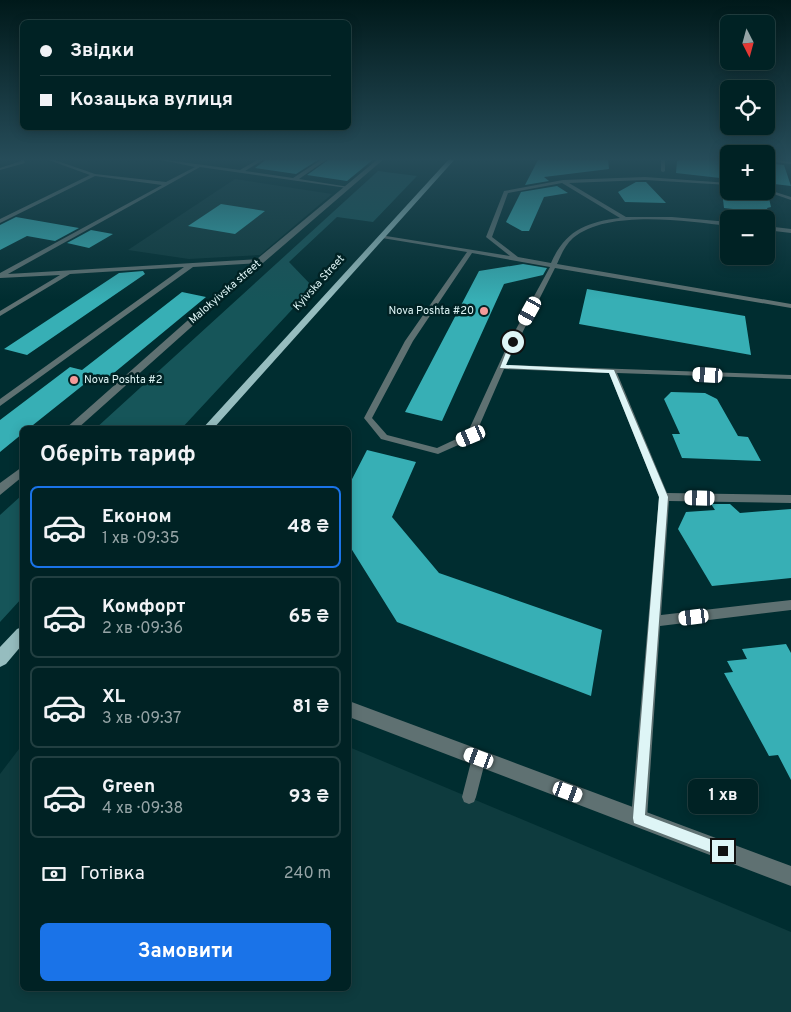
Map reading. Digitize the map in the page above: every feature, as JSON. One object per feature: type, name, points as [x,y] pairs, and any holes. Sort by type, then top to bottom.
[{"type":"main road","name":"Kyivska Street","points":[[210,426],[410,205]]},
{"type":"main road","points":[[0,659],[20,636]]},
{"type":"street","name":"Malokyivska street","points":[[73,426],[326,205]]},
{"type":"street","points":[[0,490],[20,472]]},
{"type":"street","points":[[351,710],[791,876]]},
{"type":"lane","points":[[0,221],[32,205]]},
{"type":"lane","points":[[0,276],[128,205]]},
{"type":"lane","points":[[500,205],[488,237],[518,259]]},
{"type":"lane","points":[[603,205],[625,219]]},
{"type":"lane","points":[[471,251],[409,341],[368,418],[384,437],[438,451],[471,436],[502,367],[548,279],[552,265],[568,240],[576,232],[625,219],[668,218],[720,223]]},
{"type":"lane","points":[[775,229],[791,231]]},
{"type":"lane","points":[[382,236],[791,306]]},
{"type":"lane","points":[[0,276],[72,270],[190,266],[260,261]]},
{"type":"lane","points":[[0,402],[190,266]]},
{"type":"lane","points":[[0,314],[72,270]]},
{"type":"lane","points":[[502,367],[791,377]]},
{"type":"lane","points":[[612,371],[664,497],[639,818]]},
{"type":"lane","points":[[664,497],[791,499]]},
{"type":"lane","points":[[655,621],[791,605]]},
{"type":"lane","points":[[469,797],[479,758]]},
{"type":"shaded area","points":[[195,205],[319,205],[260,255],[189,259],[128,250]]},
{"type":"shaded area","points":[[340,205],[389,205],[373,222],[337,217],[289,262],[313,287],[184,426],[98,426]]},
{"type":"shaded area","points":[[20,497],[20,600],[0,622],[0,515]]},
{"type":"shaded area","points":[[20,748],[20,991],[351,991],[351,748],[791,932],[791,1012],[0,1012],[0,774]]},
{"type":"building","points":[[219,205],[265,211],[235,234],[188,226]]},
{"type":"building","points":[[514,205],[540,205],[529,231],[522,231],[506,222]]},
{"type":"building","points":[[724,205],[771,205],[771,207],[767,208],[768,210],[724,208]]},
{"type":"building","points":[[16,217],[79,228],[55,241],[27,236],[0,250],[0,225]]},
{"type":"building","points":[[91,230],[113,234],[89,248],[67,243]]},
{"type":"building","points":[[523,264],[547,268],[543,275],[504,284],[442,421],[405,412],[479,271]]},
{"type":"building","points":[[143,271],[145,274],[27,355],[4,349],[119,273]]},
{"type":"building","points":[[587,289],[745,316],[751,355],[579,324]]},
{"type":"building","points":[[182,292],[206,297],[109,377],[97,374],[32,426],[20,426],[20,436],[0,452],[0,420],[70,367],[82,370]]},
{"type":"building","points":[[671,392],[705,393],[717,399],[738,436],[748,437],[761,461],[682,458],[672,434],[680,434],[664,399]]},
{"type":"building","points":[[367,450],[416,462],[392,517],[439,573],[602,630],[591,696],[397,622],[351,548],[351,481]]},
{"type":"building","points":[[711,504],[730,504],[740,513],[791,509],[791,578],[712,586],[678,529],[686,512],[715,510]]},
{"type":"building","points":[[786,644],[791,653],[791,780],[778,755],[769,756],[724,673],[733,672],[727,661],[747,659],[742,649]]},
{"type":"place","name":"Nova Poshta #20","points":[[484,311]]},
{"type":"place","name":"Nova Poshta #2","points":[[74,380]]},
{"type":"route","points":[[513,342],[502,367],[612,371],[664,497],[639,818],[723,851]]}]
